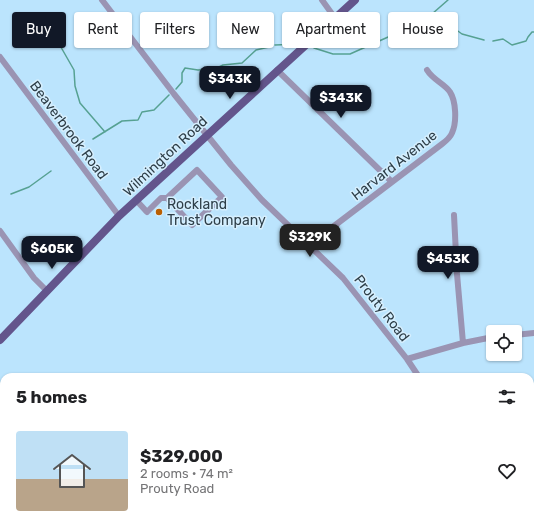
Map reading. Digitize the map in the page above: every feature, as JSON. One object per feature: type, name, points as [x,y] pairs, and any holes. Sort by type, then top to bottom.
[{"type":"main road","name":"Wilmington Road","points":[[342,12],[355,0]]},
{"type":"main road","name":"Wilmington Road","points":[[0,340],[118,216],[302,48]]},
{"type":"street","name":"Prouty Road","points":[[102,0],[174,94],[252,189],[343,278],[416,373]]},
{"type":"street","points":[[322,0],[331,12]]},
{"type":"street","name":"Beaverbrook Road","points":[[0,57],[118,216]]},
{"type":"street","points":[[278,70],[392,182]]},
{"type":"street","name":"Harvard Avenue","points":[[310,245],[446,141],[451,135],[454,129],[454,110],[451,94],[447,89],[432,78],[427,70]]},
{"type":"street","points":[[136,200],[147,212],[161,198],[167,198],[197,170],[222,197],[192,225],[167,198]]},
{"type":"street","points":[[454,215],[463,343]]},
{"type":"street","points":[[0,231],[34,278],[47,291]]},
{"type":"street","points":[[522,334],[534,333]]},
{"type":"street","points":[[407,359],[463,343],[486,339]]},
{"type":"waterway","points":[[380,41],[424,21],[448,0]]},
{"type":"waterway","points":[[458,31],[462,34],[484,40]]},
{"type":"waterway","points":[[493,41],[503,39],[512,45],[526,41],[532,32],[534,32]]},
{"type":"waterway","points":[[275,45],[282,45]]},
{"type":"waterway","points":[[61,48],[74,70],[75,86],[80,103],[105,132]]},
{"type":"waterway","points":[[176,89],[182,82],[182,73],[185,68],[198,70],[215,69],[223,65],[242,63],[256,50],[265,48]]},
{"type":"waterway","points":[[314,48],[333,54],[350,54],[363,48]]},
{"type":"waterway","points":[[93,139],[122,121],[138,120],[142,112],[154,110],[169,95]]},
{"type":"waterway","points":[[11,194],[29,187],[51,171]]},
{"type":"place","name":"Rockland Trust Company","points":[[159,212]]}]
